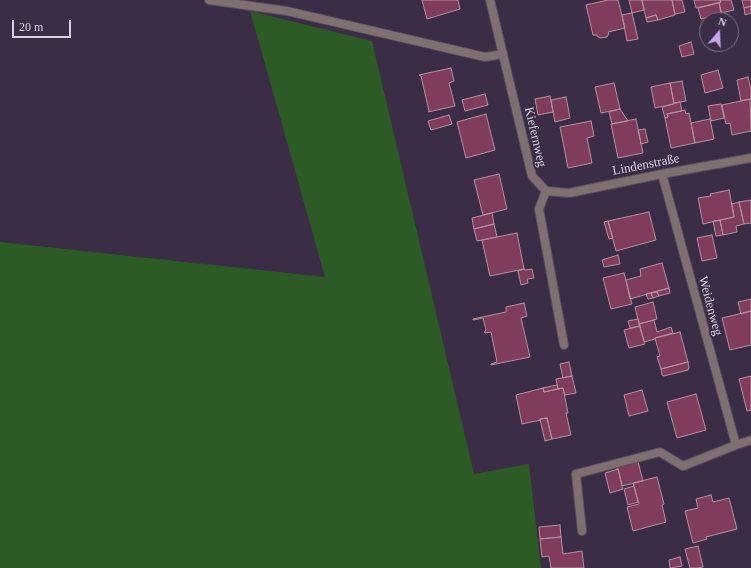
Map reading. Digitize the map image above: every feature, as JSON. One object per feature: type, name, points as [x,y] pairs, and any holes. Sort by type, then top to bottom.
[{"type":"street","points":[[209,0],[287,11],[485,57],[503,54]]},
{"type":"street","name":"Kiefernweg","points":[[490,0],[532,176],[546,191]]},
{"type":"street","name":"Lindenstraße","points":[[546,191],[569,193],[751,158]]},
{"type":"street","name":"Weidenweg","points":[[662,174],[736,445]]},
{"type":"street","points":[[546,191],[539,208],[564,345]]},
{"type":"street","points":[[582,532],[576,474],[660,452],[683,466],[751,440]]},
{"type":"green space","points":[[250,11],[372,41],[474,474],[529,464],[541,568],[0,568],[0,242],[325,277]]},
{"type":"building","points":[[422,0],[458,0],[460,9],[427,19]]},
{"type":"building","points":[[608,0],[618,0],[625,28],[608,32],[607,37],[600,38],[597,35],[593,35],[586,5]]},
{"type":"building","points":[[629,0],[642,0],[644,10],[632,13]]},
{"type":"building","points":[[642,0],[672,0],[675,15],[658,20],[656,15],[646,18]]},
{"type":"building","points":[[672,0],[682,0],[685,12],[675,14]]},
{"type":"building","points":[[694,0],[720,0],[721,2],[696,8]]},
{"type":"building","points":[[720,0],[731,0],[734,10],[721,12],[719,3],[721,2]]},
{"type":"building","points":[[742,0],[751,0],[751,6],[744,8]]},
{"type":"building","points":[[719,3],[721,12],[699,12],[698,8]]},
{"type":"building","points":[[751,6],[751,13],[745,15],[744,8]]},
{"type":"building","points":[[632,13],[638,39],[627,41],[622,15]]},
{"type":"building","points":[[656,15],[658,20],[647,22],[646,18]]},
{"type":"building","points":[[691,42],[694,54],[682,57],[679,46]]},
{"type":"building","points":[[451,68],[454,81],[449,83],[455,106],[428,112],[421,76],[419,75]]},
{"type":"building","points":[[718,70],[723,88],[705,93],[701,75]]},
{"type":"building","points":[[748,77],[751,90],[751,100],[741,101],[737,80]]},
{"type":"building","points":[[682,81],[686,101],[674,103],[670,83]]},
{"type":"building","points":[[614,83],[620,109],[601,113],[595,87]]},
{"type":"building","points":[[670,83],[674,104],[655,108],[651,87]]},
{"type":"building","points":[[485,94],[488,105],[465,111],[462,100]]},
{"type":"building","points":[[550,96],[553,112],[538,115],[535,99]]},
{"type":"building","points":[[566,97],[570,118],[555,122],[551,100]]},
{"type":"building","points":[[750,99],[751,131],[732,135],[730,123],[726,124],[722,105]]},
{"type":"building","points":[[680,102],[682,111],[667,114],[668,117],[665,118],[662,107]]},
{"type":"building","points":[[721,104],[724,118],[711,121],[708,106]]},
{"type":"building","points":[[620,109],[628,121],[612,124],[609,112]]},
{"type":"building","points":[[685,110],[686,114],[689,113],[695,143],[671,148],[665,118],[668,117],[667,114]]},
{"type":"building","points":[[486,114],[495,150],[466,158],[457,122]]},
{"type":"building","points":[[449,115],[452,124],[431,130],[428,121]]},
{"type":"building","points":[[636,119],[643,153],[618,158],[611,124]]},
{"type":"building","points":[[710,119],[714,139],[695,143],[691,123]]},
{"type":"building","points":[[591,121],[594,136],[587,138],[592,163],[568,168],[560,127]]},
{"type":"building","points":[[645,129],[648,142],[641,144],[638,130]]},
{"type":"building","points":[[499,174],[507,209],[483,215],[474,180]]},
{"type":"building","points":[[729,190],[734,217],[703,224],[698,198],[711,196],[710,194]]},
{"type":"building","points":[[751,200],[751,223],[744,224],[739,202]]},
{"type":"building","points":[[739,202],[744,224],[736,226],[737,232],[723,235],[720,220],[734,217],[732,204]]},
{"type":"building","points":[[649,212],[656,240],[616,251],[608,221]]},
{"type":"building","points":[[492,213],[494,224],[474,229],[472,218]]},
{"type":"building","points":[[720,220],[723,235],[716,236],[713,221]]},
{"type":"building","points":[[608,221],[613,238],[609,239],[604,222]]},
{"type":"building","points":[[494,224],[497,237],[477,241],[474,229]]},
{"type":"building","points":[[517,233],[524,269],[490,276],[482,240]]},
{"type":"building","points":[[712,235],[717,258],[702,261],[697,238]]},
{"type":"building","points":[[618,255],[620,264],[604,267],[602,260]]},
{"type":"building","points":[[662,263],[669,288],[630,299],[626,280],[641,276],[640,269]]},
{"type":"building","points":[[532,269],[534,278],[527,279],[528,283],[521,285],[518,271]]},
{"type":"building","points":[[624,273],[632,304],[611,309],[603,278]]},
{"type":"building","points":[[669,288],[670,293],[659,296],[657,292],[651,293],[653,298],[648,299],[646,294]]},
{"type":"building","points":[[657,292],[659,296],[653,298],[651,293]]},
{"type":"building","points":[[751,299],[751,311],[741,314],[738,302]]},
{"type":"building","points":[[653,302],[657,319],[639,324],[635,307]]},
{"type":"building","points":[[524,303],[527,316],[521,318],[530,357],[491,365],[497,362],[491,332],[485,333],[486,330],[483,318],[473,319],[506,312],[506,307]]},
{"type":"building","points":[[751,311],[751,345],[730,350],[722,318]]},
{"type":"building","points":[[638,319],[640,326],[630,328],[628,321]]},
{"type":"building","points":[[654,320],[657,332],[671,327],[673,333],[644,342],[639,324]]},
{"type":"building","points":[[640,326],[645,344],[629,348],[624,330]]},
{"type":"building","points":[[680,332],[688,362],[661,369],[657,357],[660,356],[655,338]]},
{"type":"building","points":[[569,362],[572,376],[563,378],[560,364]]},
{"type":"building","points":[[688,362],[688,370],[664,376],[662,375],[661,369]]},
{"type":"building","points":[[572,376],[576,393],[565,395],[563,388],[558,389],[556,379]]},
{"type":"building","points":[[751,376],[751,410],[747,411],[739,379]]},
{"type":"building","points":[[557,385],[558,389],[544,392],[543,388]]},
{"type":"building","points":[[543,388],[544,392],[563,388],[568,413],[566,413],[571,435],[552,439],[547,418],[522,424],[516,395]]},
{"type":"building","points":[[642,390],[648,411],[629,416],[624,395]]},
{"type":"building","points":[[696,394],[706,430],[677,438],[667,402]]},
{"type":"building","points":[[547,418],[552,439],[545,441],[540,419]]},
{"type":"building","points":[[638,462],[643,481],[622,486],[617,467]]},
{"type":"building","points":[[618,469],[623,489],[610,493],[605,473]]},
{"type":"building","points":[[657,477],[664,504],[662,505],[666,522],[633,531],[627,507],[639,504],[633,483]]},
{"type":"building","points":[[634,486],[638,502],[628,505],[624,489]]},
{"type":"building","points":[[711,495],[713,502],[729,498],[737,529],[706,537],[707,539],[693,543],[685,511],[698,508],[696,499]]},
{"type":"building","points":[[560,525],[561,537],[540,539],[539,527]]},
{"type":"building","points":[[561,537],[563,554],[582,551],[584,568],[551,568],[549,556],[542,557],[540,539]]},
{"type":"building","points":[[698,546],[703,567],[690,568],[685,549]]},
{"type":"building","points":[[680,557],[682,566],[670,568],[669,560]]}]
